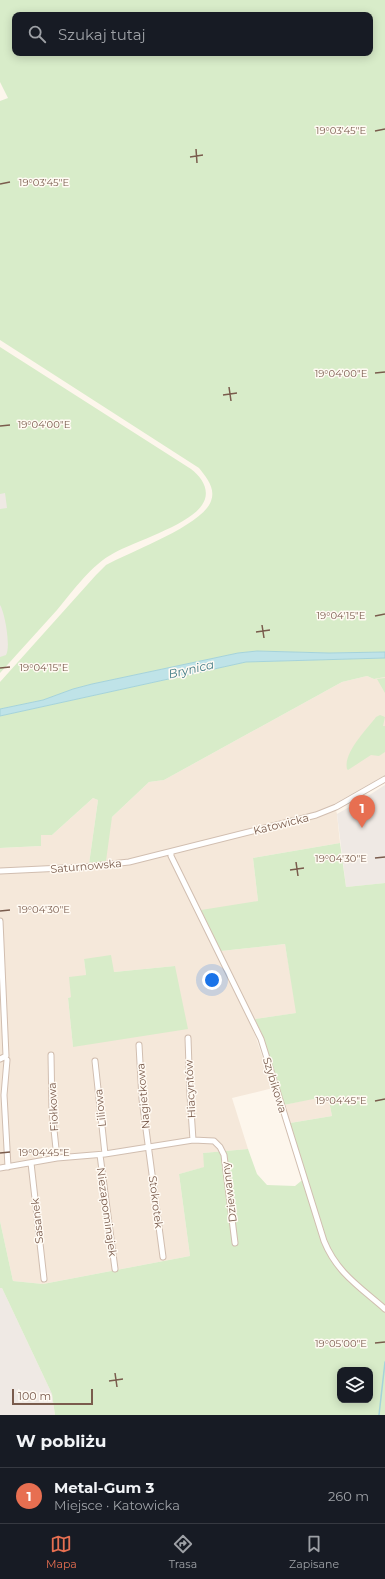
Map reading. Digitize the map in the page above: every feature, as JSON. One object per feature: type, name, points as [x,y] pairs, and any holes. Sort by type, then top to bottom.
[{"type":"street","name":"Katowicka","points":[[170,852],[316,815],[336,807],[385,779]]},
{"type":"street","name":"Saturnowska","points":[[0,871],[98,866],[129,862],[170,852]]},
{"type":"street","name":"Szybikowa","points":[[170,852],[261,1039],[324,1241],[330,1255],[348,1277],[385,1309]]},
{"type":"street","points":[[0,921],[7,1058],[4,1095],[8,1167]]},
{"type":"street","name":"Hiacyntów","points":[[188,1038],[193,1140]]},
{"type":"street","name":"Nagietkowa","points":[[139,1045],[142,1099],[148,1148]]},
{"type":"street","name":"Fiołkowa","points":[[51,1055],[52,1111],[57,1158]]},
{"type":"street","points":[[0,1059],[7,1058]]},
{"type":"street","name":"Liliowa","points":[[95,1061],[102,1154]]},
{"type":"street","points":[[0,1168],[57,1158],[148,1148],[193,1140]]},
{"type":"street","name":"Dziewanny","points":[[193,1140],[214,1141],[220,1147],[224,1155],[235,1243]]},
{"type":"street","name":"Stokrotek","points":[[148,1148],[163,1257]]},
{"type":"street","name":"Niezapominajek","points":[[102,1154],[115,1269]]},
{"type":"street","name":"Sasanek","points":[[31,1163],[44,1279]]},
{"type":"shaded area","points":[[7,489],[9,509],[0,510],[0,491]]},
{"type":"shaded area","points":[[0,549],[14,650],[0,667]]},
{"type":"shaded area","points":[[367,676],[374,679],[385,677],[385,775],[334,804],[337,814],[340,843],[253,858],[258,901],[221,951],[285,944],[297,1013],[249,1021],[273,1088],[232,1098],[248,1149],[203,1153],[205,1167],[179,1174],[190,1256],[43,1284],[13,1281],[0,1221],[0,848],[41,846],[41,835],[52,835],[93,798],[98,800],[89,864],[112,817],[149,782],[164,780],[342,682]],"holes":[[[84,959],[114,972],[175,966],[73,1047],[68,998],[71,997],[86,975]]]},
{"type":"shaded area","points":[[385,785],[385,883],[346,887],[337,814]]},
{"type":"shaded area","points":[[328,1095],[332,1116],[290,1123],[284,1105]]},
{"type":"shaded area","points":[[0,1288],[2,1288],[52,1394],[55,1415],[0,1415]]},
{"type":"green space","points":[[0,0],[385,0],[385,652],[329,653],[257,651],[238,653],[92,684],[43,700],[0,709],[0,682],[96,575],[106,565],[164,537],[195,519],[205,510],[211,501],[212,496],[210,483],[199,468],[0,340],[0,101],[8,98],[0,82]]},
{"type":"green space","points":[[0,347],[191,469],[202,481],[206,490],[206,495],[202,505],[186,519],[174,526],[114,553],[98,564],[83,578],[57,610],[0,673],[0,657],[6,655],[8,638],[0,605],[0,509],[7,508],[5,493],[0,494]]},
{"type":"green space","points":[[385,658],[385,677],[374,679],[367,676],[342,682],[164,780],[149,782],[112,817],[106,861],[89,864],[98,800],[93,798],[52,835],[41,835],[41,846],[0,848],[0,716],[246,662]]},
{"type":"green space","points":[[385,678],[385,693],[377,679]]},
{"type":"green space","points":[[380,715],[385,717],[383,726],[385,726],[385,752],[379,756],[371,755],[348,770],[347,763],[352,749],[376,717]]},
{"type":"green space","points":[[340,843],[346,887],[385,883],[385,1415],[55,1415],[52,1394],[2,1288],[0,1288],[0,1221],[13,1281],[43,1284],[190,1256],[179,1174],[204,1167],[203,1153],[248,1149],[257,1174],[267,1185],[295,1186],[306,1177],[290,1123],[332,1116],[328,1096],[284,1105],[261,1032],[255,1019],[296,1013],[285,944],[221,951],[201,910],[258,901],[253,858]]},
{"type":"green space","points":[[111,955],[114,972],[175,966],[188,1029],[73,1047],[68,998],[71,997],[69,977],[86,975],[84,959]]},
{"type":"water","name":"Brynica","points":[[257,651],[329,653],[385,652],[385,658],[246,662],[0,716],[0,709],[43,700],[92,684],[238,653]]},
{"type":"waterway","points":[[379,1415],[385,1362]]},
{"type":"place","name":"Metal-Gum 3","points":[[362,828]]}]
